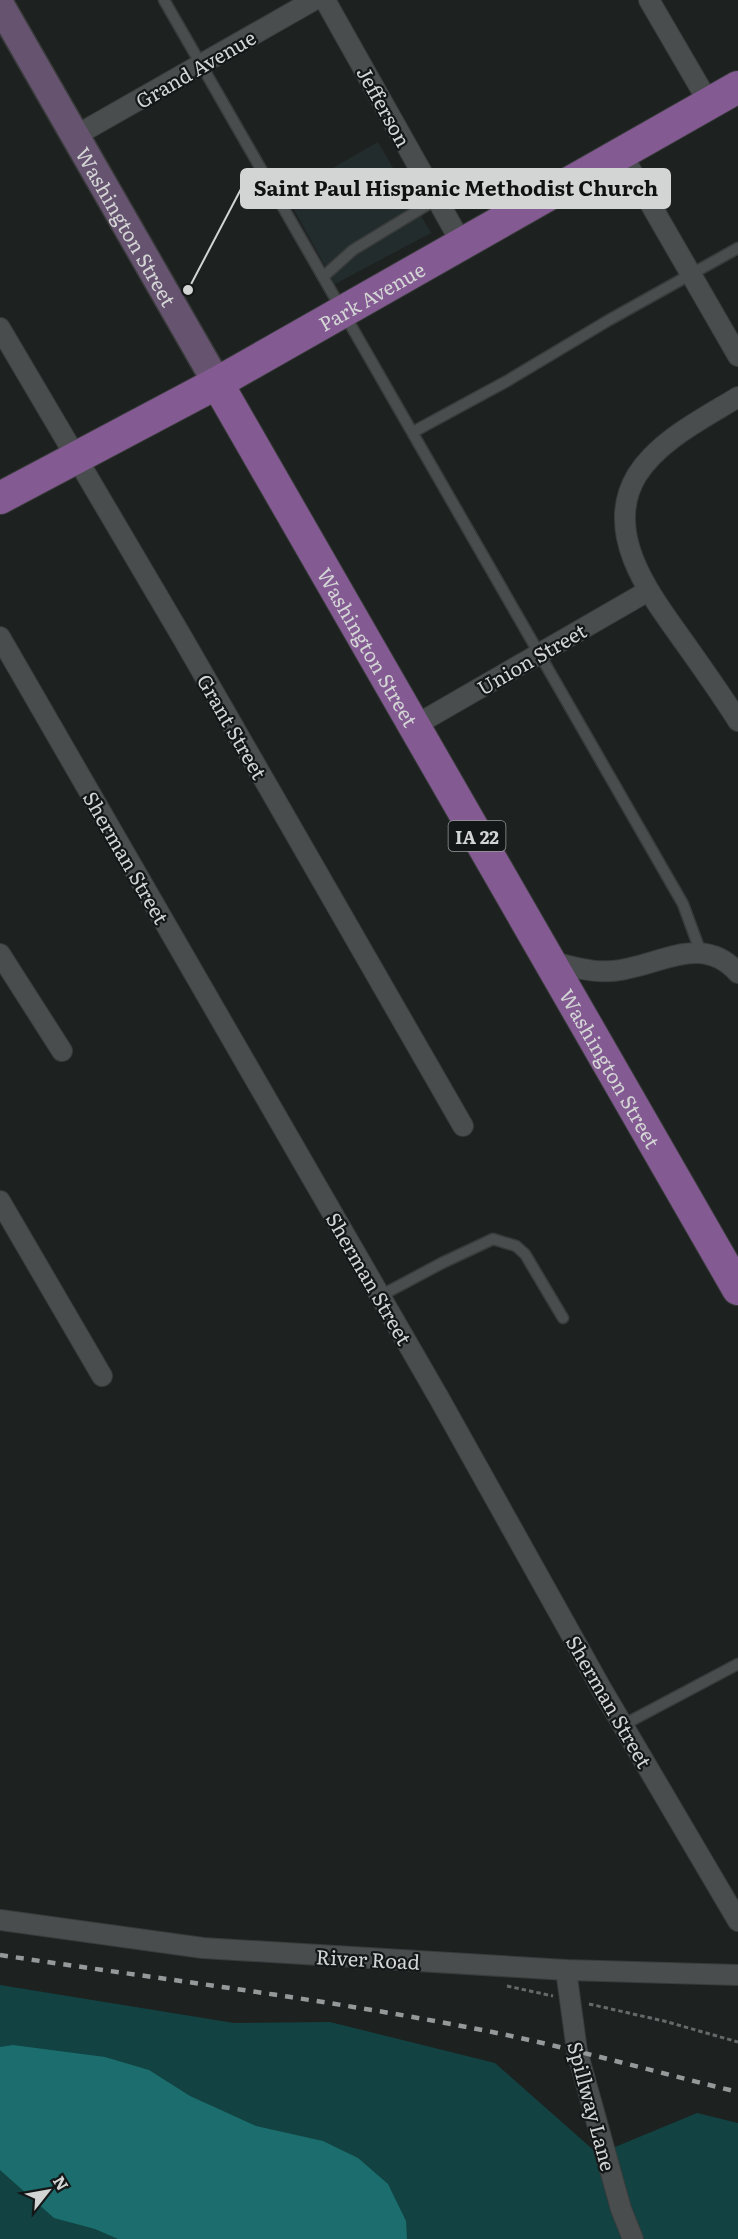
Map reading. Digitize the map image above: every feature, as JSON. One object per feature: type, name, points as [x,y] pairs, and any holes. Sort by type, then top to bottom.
[{"type":"main road","name":"Washington Street","points":[[0,5],[738,1289]]},
{"type":"main road","name":"Park Avenue","points":[[0,498],[217,383],[738,87]]},
{"type":"street","name":"Grand Avenue","points":[[75,136],[314,0]]},
{"type":"street","name":"Jefferson","points":[[325,0],[462,244]]},
{"type":"street","points":[[649,0],[710,103]]},
{"type":"street","points":[[621,153],[738,356]]},
{"type":"street","name":"Grant Street","points":[[0,328],[75,459],[176,626],[463,1126]]},
{"type":"street","points":[[738,397],[663,447],[643,468],[630,490],[625,525],[629,544],[648,591],[738,721]]},
{"type":"street","name":"Union Street","points":[[414,726],[648,591]]},
{"type":"street","name":"Sherman Street","points":[[0,637],[380,1296],[623,1725],[738,1921]]},
{"type":"street","points":[[548,960],[570,967],[610,972],[686,953],[701,953],[736,968]]},
{"type":"street","points":[[0,954],[62,1051]]},
{"type":"street","points":[[0,1201],[102,1376]]},
{"type":"street","name":"River Road","points":[[2,1917],[203,1948],[566,1970],[738,1975]]},
{"type":"street","name":"Spillway Lane","points":[[566,1970],[577,2051],[621,2209],[633,2239]]},
{"type":"lane","points":[[164,0],[683,904],[701,953]]},
{"type":"lane","points":[[322,277],[353,250],[437,199]]},
{"type":"lane","points":[[413,432],[507,381],[609,320],[738,248]]},
{"type":"lane","points":[[380,1296],[493,1239],[516,1246],[525,1254],[563,1318]]},
{"type":"lane","points":[[623,1725],[738,1664]]},
{"type":"path","points":[[500,1985],[664,2021],[738,2042]]},
{"type":"shaded area","points":[[378,142],[431,233],[335,284],[286,195]]},
{"type":"shaded area","points":[[0,1985],[234,2023],[330,2022],[495,2063],[598,2154],[697,2113],[738,2123],[738,2239],[0,2239]]},
{"type":"shaded area","points":[[13,2045],[105,2057],[149,2070],[190,2096],[256,2126],[323,2141],[358,2158],[388,2184],[406,2221],[407,2239],[118,2239],[95,2229],[54,2218],[0,2170],[0,2047]]},
{"type":"railway","points":[[0,1955],[299,1998],[418,2018],[543,2043],[738,2092]]},
{"type":"place","name":"Saint Paul Hispanic Methodist Church","points":[[188,290]]}]
